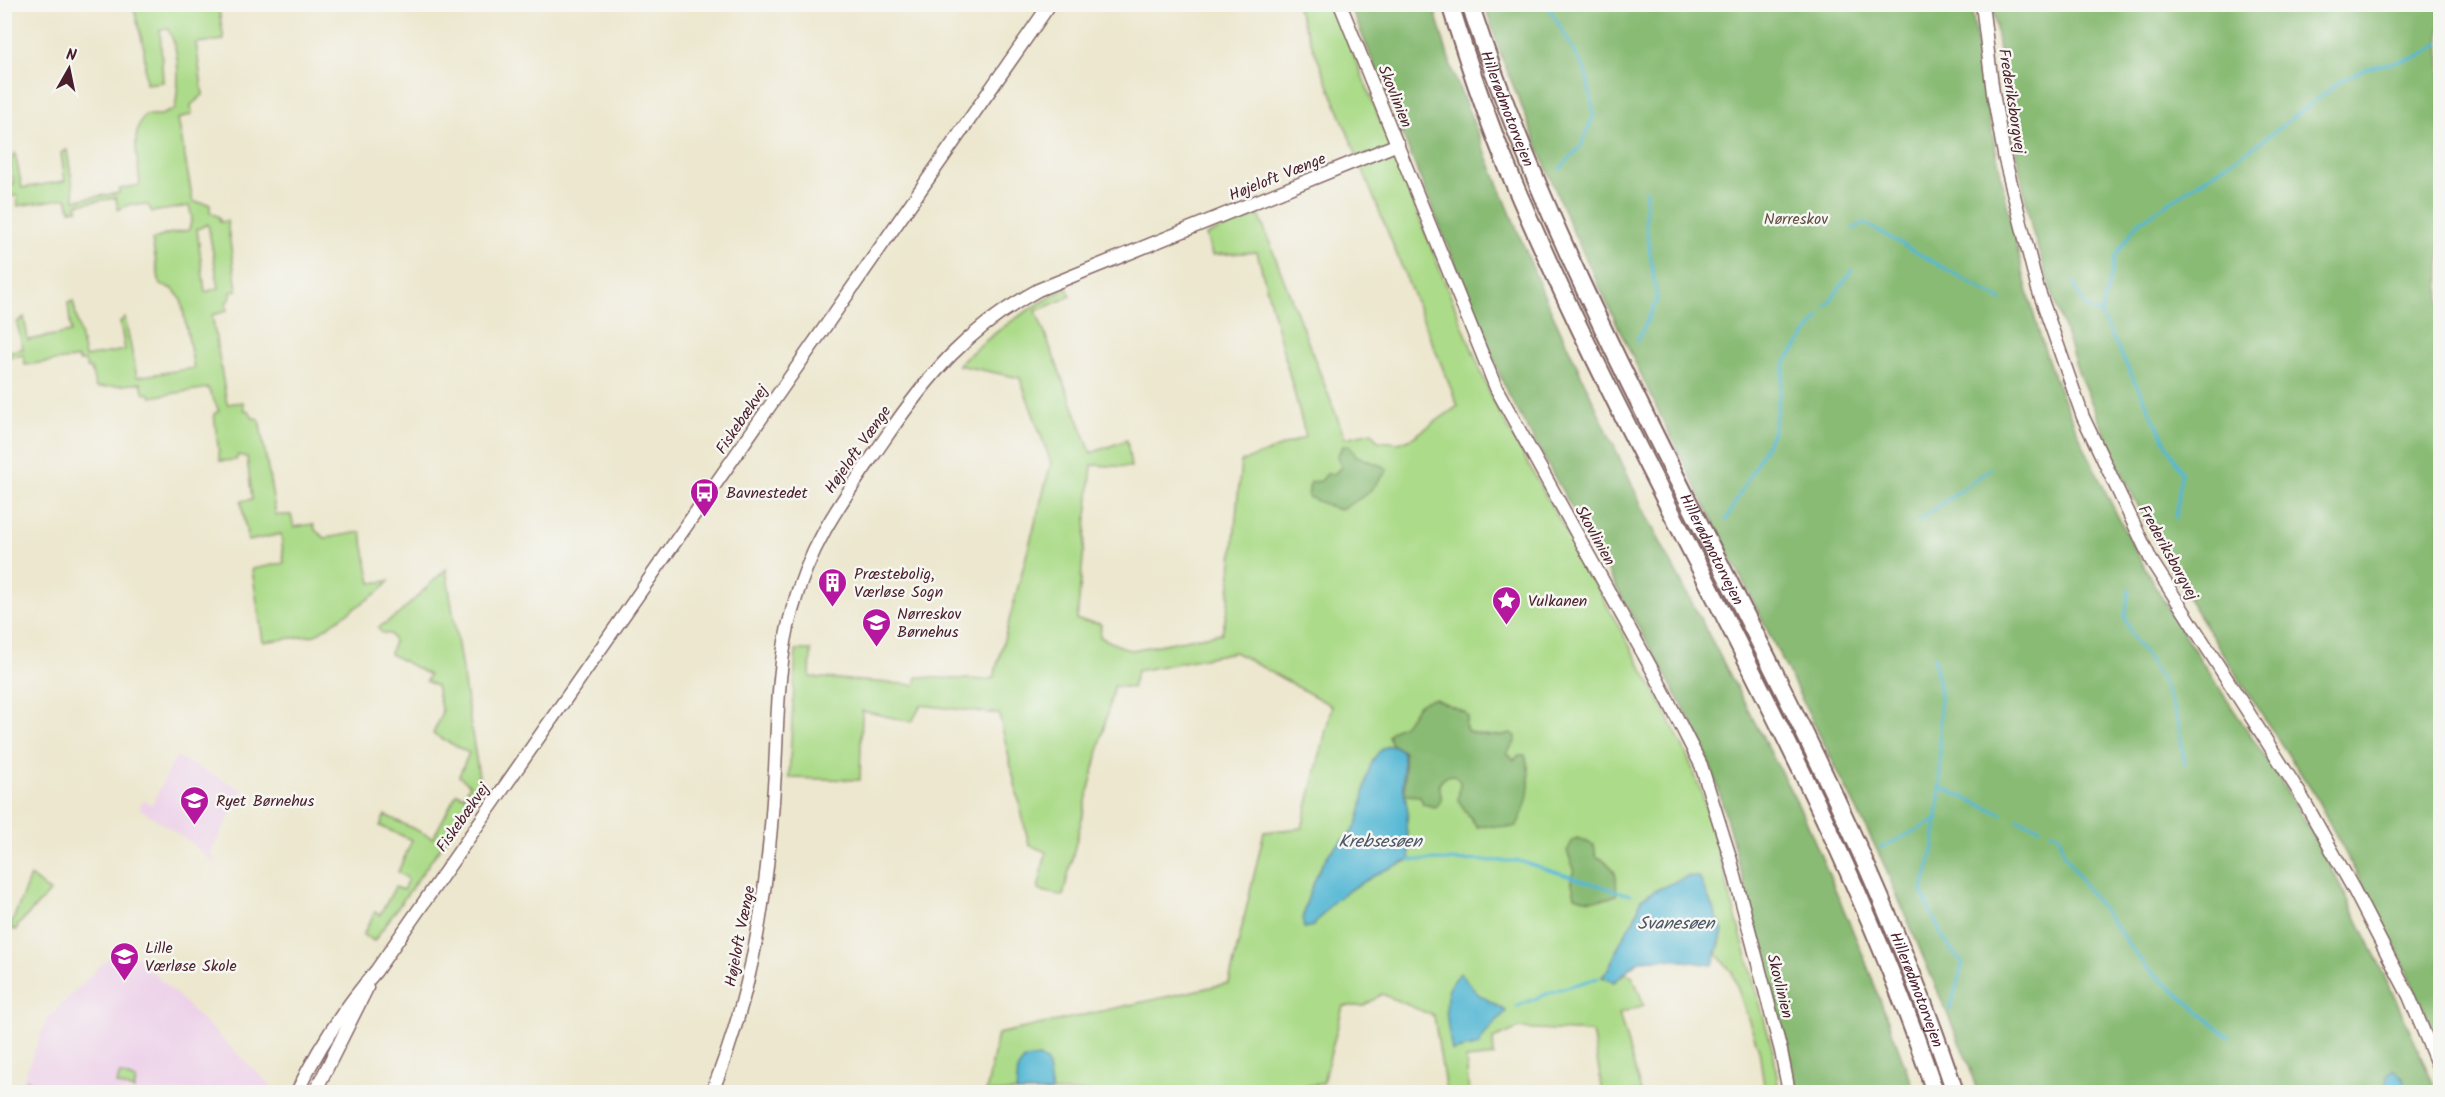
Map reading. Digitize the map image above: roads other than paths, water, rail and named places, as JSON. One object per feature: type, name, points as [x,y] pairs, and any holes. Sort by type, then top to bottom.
[{"type":"highway","name":"Hillerødmotorvejen","points":[[1450,4],[1502,154],[1542,245],[1627,423],[1820,812],[1869,921],[1935,1092]]},
{"type":"highway","name":"Hillerødmotorvejen","points":[[1470,4],[1487,56],[1542,197],[1583,288],[1838,803],[1888,913],[1955,1092]]},
{"type":"street","name":"Fiskebækvej","points":[[297,1092],[350,1001],[376,970],[1050,4]]},
{"type":"street","name":"Skovlinien","points":[[1340,4],[1496,388],[1654,673],[1701,765],[1733,867],[1781,1051],[1789,1092]]},
{"type":"street","name":"Frederiksborgvej","points":[[1982,4],[1993,93],[2005,160],[2037,286],[2083,417],[2151,560],[2299,792],[2354,890],[2409,996],[2440,1071]]},
{"type":"street","name":"Højeloft Vænge","points":[[712,1092],[724,1062],[747,987],[760,925],[769,857],[783,656],[792,610],[813,548],[833,514],[910,402],[943,362],[983,325],[1038,290],[1398,144]]},
{"type":"street","name":"Fiskebækvej","points":[[315,1092],[376,970]]},
{"type":"water","name":"Krebsesøen","points":[[1388,746],[1397,747],[1403,753],[1403,784],[1408,813],[1406,826],[1410,860],[1383,871],[1348,891],[1332,903],[1313,926],[1304,928],[1303,920],[1307,900],[1316,877],[1326,857],[1354,829],[1373,761],[1379,752]]},
{"type":"water","name":"Svanesøen","points":[[1688,876],[1699,877],[1723,931],[1713,965],[1651,959],[1636,963],[1614,982],[1602,977],[1635,918],[1641,899]]},
{"type":"water","points":[[1460,973],[1478,994],[1506,1011],[1479,1045],[1452,1051],[1447,1021],[1447,999],[1453,981]]},
{"type":"water","points":[[1039,1057],[1047,1062],[1052,1092],[1016,1092],[1018,1068],[1025,1059]]},
{"type":"water","points":[[2395,1069],[2405,1080],[2403,1092],[2394,1092],[2387,1083],[2387,1076]]},
{"type":"waterway","points":[[1547,4],[1586,72],[1594,115],[1581,146],[1560,169]]},
{"type":"waterway","points":[[2074,283],[2083,302],[2101,315],[2115,257],[2138,223],[2262,141],[2341,81],[2367,68],[2419,57],[2440,43]]},
{"type":"waterway","points":[[1637,341],[1657,300],[1646,226],[1646,190]]},
{"type":"waterway","points":[[1853,229],[1864,223],[2001,300]]},
{"type":"waterway","points":[[1826,307],[1852,270]]},
{"type":"waterway","points":[[2101,315],[2181,472],[2176,518]]},
{"type":"waterway","points":[[1726,520],[1773,432],[1785,363],[1820,316]]},
{"type":"waterway","points":[[1918,521],[1991,469]]},
{"type":"waterway","points":[[2129,589],[2125,617],[2132,636],[2160,676],[2178,720],[2185,764]]},
{"type":"waterway","points":[[1934,656],[1940,693],[1940,787],[1934,847],[1922,893],[1941,934],[1953,953],[1963,962],[1950,1010]]},
{"type":"waterway","points":[[1940,787],[2002,814]]},
{"type":"waterway","points":[[1881,848],[1938,819]]},
{"type":"waterway","points":[[2017,819],[2040,828]]},
{"type":"waterway","points":[[2051,832],[2059,835],[2064,853],[2084,885],[2146,967],[2229,1037]]},
{"type":"waterway","points":[[1410,860],[1519,861],[1630,895]]},
{"type":"waterway","points":[[1517,1006],[1557,990],[1598,978]]},
{"type":"place","name":"Bavnestedet","points":[[705,518]]},
{"type":"place","name":"Præstebolig, Værløse Sogn","points":[[833,608]]},
{"type":"place","name":"Vulkanen","points":[[1507,626]]},
{"type":"place","name":"Nørreskov Børnehus","points":[[876,648]]},
{"type":"place","name":"Ryet Børnehus","points":[[195,826]]},
{"type":"place","name":"Lille Værløse Skole","points":[[124,982]]},
{"type":"park label","name":"Nørreskov","points":[[1796,218]]}]
